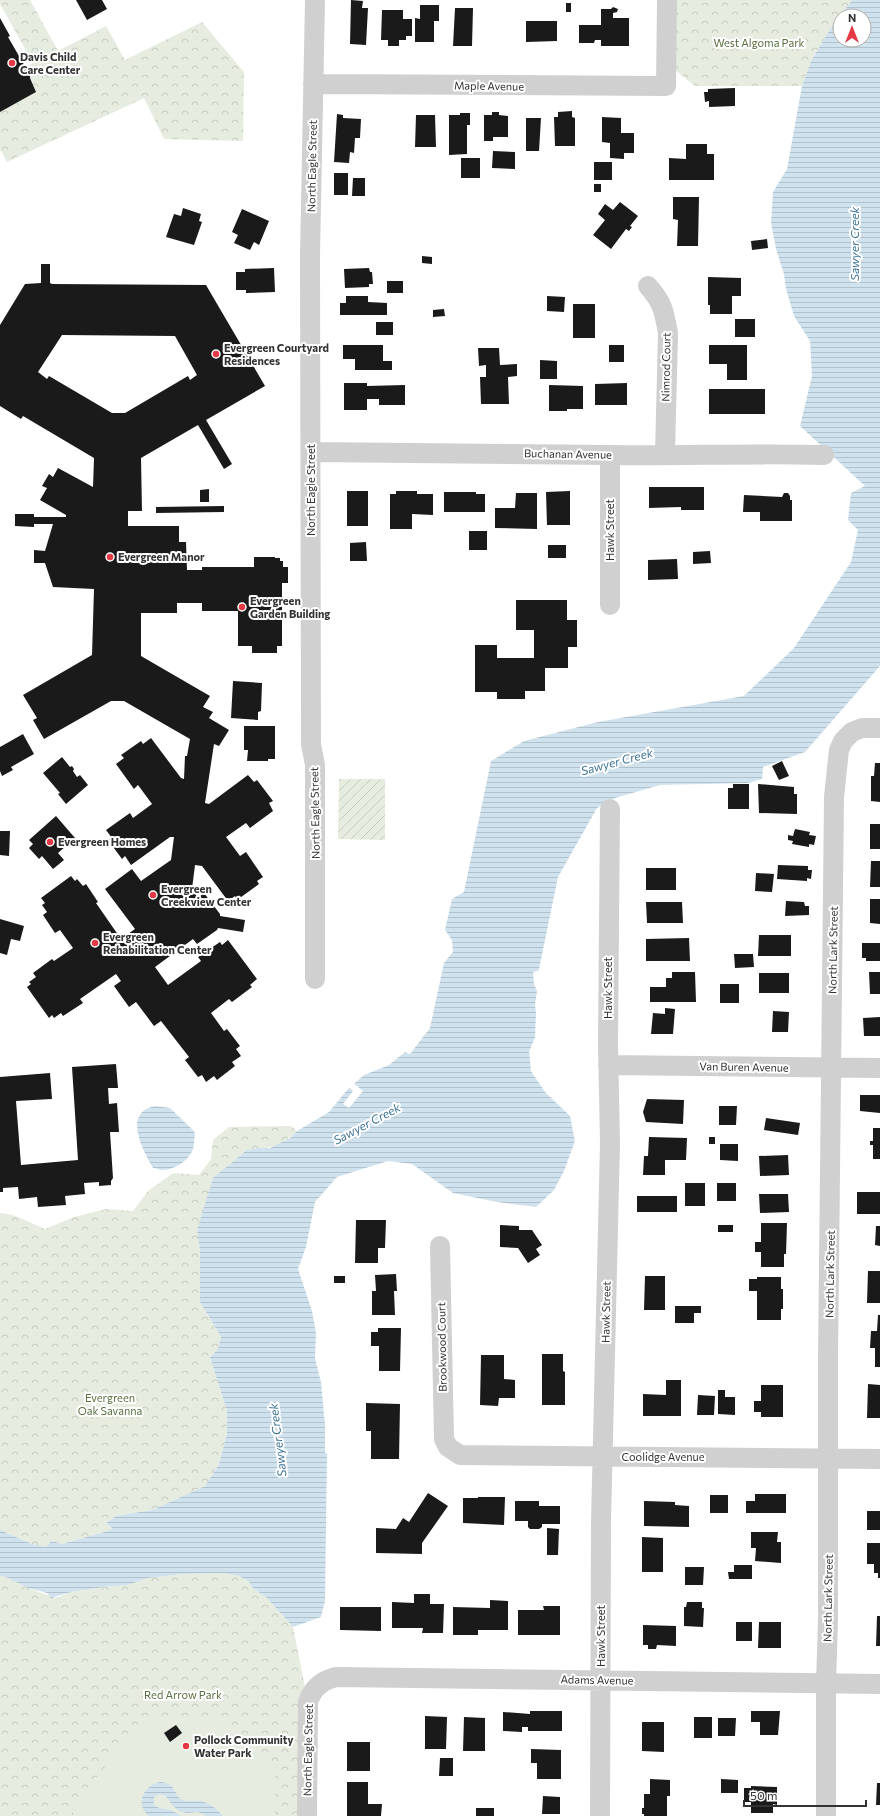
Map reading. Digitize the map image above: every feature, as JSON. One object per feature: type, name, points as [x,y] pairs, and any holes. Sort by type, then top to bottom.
[{"type":"street","name":"North Eagle Street","points":[[315,0],[310,255],[311,744],[315,765],[315,979]]},
{"type":"street","name":"Maple Avenue","points":[[313,84],[666,86],[667,0]]},
{"type":"street","name":"Nimrod Court","points":[[648,286],[659,298],[665,315],[668,333],[665,454]]},
{"type":"street","name":"Buchanan Avenue","points":[[311,452],[542,453],[610,455],[824,455]]},
{"type":"street","name":"Hawk Street","points":[[610,455],[610,605]]},
{"type":"street","name":"North Lark Street","points":[[826,1816],[829,1458],[828,1359],[831,1224],[830,1068],[834,797],[839,750],[843,741],[848,735],[862,728],[880,728]]},
{"type":"street","name":"Hawk Street","points":[[600,1816],[603,1457],[610,1143],[608,1066],[610,809]]},
{"type":"street","name":"Van Buren Avenue","points":[[608,1066],[880,1068]]},
{"type":"street","name":"Brookwood Court","points":[[440,1246],[444,1439],[448,1447]]},
{"type":"street","name":"Coolidge Avenue","points":[[448,1447],[460,1455],[880,1459]]},
{"type":"street","name":"Adams Avenue","points":[[316,1686],[325,1680],[336,1677],[880,1684]]},
{"type":"street","name":"North Eagle Street","points":[[307,1816],[308,1702],[311,1692],[316,1686]]},
{"type":"green space","points":[[0,0],[30,0],[58,51],[106,26],[125,60],[202,22],[244,72],[243,141],[164,139],[144,98],[7,162],[0,149],[0,112],[36,92],[26,67],[33,63],[0,4]]},
{"type":"green space","name":"West Algoma Park","points":[[667,0],[852,0],[846,8],[832,8],[832,27],[811,61],[802,86],[695,86],[666,63]]},
{"type":"green space","points":[[339,779],[385,779],[385,840],[338,839]]},
{"type":"green space","name":"Evergreen Oak Savanna","points":[[291,1126],[297,1131],[279,1144],[258,1148],[197,1230],[200,1251],[200,1302],[221,1337],[218,1349],[210,1357],[227,1411],[227,1433],[219,1464],[205,1486],[152,1510],[116,1516],[106,1523],[112,1528],[111,1530],[62,1544],[51,1541],[46,1547],[32,1544],[0,1530],[0,1213],[13,1215],[45,1229],[74,1217],[106,1209],[133,1211],[148,1191],[173,1173],[199,1175],[211,1159],[213,1140],[229,1127]]},
{"type":"green space","name":"Red Arrow Park","points":[[222,1573],[239,1576],[249,1582],[253,1588],[267,1598],[293,1627],[308,1702],[307,1816],[0,1816],[0,1576],[6,1577],[28,1588],[56,1598],[71,1592],[128,1585],[148,1578],[184,1574]]},
{"type":"green space","name":"Pollock Community Water Park","points":[[148,1716],[225,1716],[275,1776],[274,1816],[73,1816],[73,1805]]},
{"type":"water","name":"Sawyer Creek","points":[[852,0],[880,0],[880,666],[805,752],[763,767],[762,779],[748,783],[660,785],[615,798],[597,808],[558,877],[539,969],[538,971],[533,972],[534,984],[537,991],[535,1004],[535,1037],[529,1052],[531,1071],[545,1092],[570,1116],[575,1141],[564,1171],[554,1190],[536,1207],[497,1202],[453,1193],[412,1164],[388,1161],[337,1177],[315,1202],[306,1247],[298,1269],[312,1311],[316,1333],[315,1358],[321,1382],[325,1425],[325,1453],[327,1453],[325,1601],[321,1617],[293,1627],[267,1598],[253,1588],[249,1582],[239,1576],[222,1573],[184,1574],[148,1578],[128,1585],[71,1592],[51,1598],[47,1593],[28,1588],[6,1577],[0,1576],[0,1530],[32,1544],[46,1547],[51,1541],[62,1544],[111,1530],[112,1528],[106,1523],[116,1516],[152,1510],[205,1486],[219,1464],[227,1433],[227,1411],[210,1357],[218,1349],[221,1337],[200,1302],[200,1251],[197,1230],[213,1178],[247,1150],[270,1148],[290,1138],[297,1131],[329,1112],[348,1089],[364,1075],[389,1065],[405,1052],[410,1054],[430,1028],[444,963],[453,952],[452,940],[445,930],[452,899],[464,892],[491,761],[524,741],[598,722],[744,696],[794,648],[851,562],[858,530],[848,520],[851,493],[865,486],[800,426],[812,376],[810,341],[794,316],[786,289],[784,274],[776,249],[771,223],[773,192],[787,169],[802,86],[811,61],[832,27],[832,48],[872,48],[872,8],[846,8]]},
{"type":"water","points":[[155,1106],[170,1108],[195,1132],[193,1148],[188,1158],[173,1168],[161,1170],[153,1168],[144,1152],[138,1133],[137,1124],[139,1116],[145,1110]]},
{"type":"water","points":[[161,1782],[170,1785],[183,1800],[205,1802],[215,1808],[223,1816],[207,1816],[198,1812],[186,1813],[179,1811],[172,1805],[166,1796],[160,1794],[154,1797],[154,1805],[159,1808],[171,1810],[181,1816],[149,1816],[142,1806],[143,1796],[150,1787]]},
{"type":"pier","points":[[352,1082],[363,1091],[349,1108],[343,1104],[353,1091],[348,1086]]},
{"type":"building","points":[[76,0],[102,0],[107,9],[87,20]]},
{"type":"building","points":[[351,0],[363,1],[362,8],[368,8],[366,45],[350,44]]},
{"type":"building","points":[[566,3],[571,3],[571,12],[566,12]]},
{"type":"building","points":[[420,5],[439,5],[439,21],[434,21],[434,42],[415,42],[415,18],[420,19]]},
{"type":"building","points":[[613,7],[618,9],[617,12],[613,13],[613,18],[629,18],[629,46],[601,46],[601,40],[595,40],[594,43],[579,43],[579,25],[601,25],[601,9],[611,9]]},
{"type":"building","points":[[455,8],[473,8],[472,46],[453,46]]},
{"type":"building","points":[[382,10],[403,10],[403,19],[412,19],[412,36],[406,36],[406,40],[399,40],[399,46],[388,46],[388,40],[381,40]]},
{"type":"building","name":"Davis Child Care Center","points":[[0,18],[10,36],[8,37],[30,75],[36,92],[0,112]]},
{"type":"building","points":[[526,21],[557,21],[557,41],[526,42]]},
{"type":"building","points":[[735,88],[735,106],[709,107],[709,101],[705,102],[704,92],[708,92],[708,89]]},
{"type":"building","points":[[572,111],[572,117],[575,118],[575,146],[555,146],[554,117],[558,117],[558,112]]},
{"type":"building","points":[[492,112],[499,112],[499,115],[508,116],[508,137],[493,137],[493,141],[484,141],[484,115],[492,115]]},
{"type":"building","points":[[460,113],[470,113],[470,125],[467,125],[467,154],[449,155],[449,115],[460,115]]},
{"type":"building","points":[[337,114],[343,115],[343,118],[361,119],[360,138],[355,138],[354,153],[350,152],[349,163],[334,162]]},
{"type":"building","points":[[416,115],[435,115],[436,147],[415,147]]},
{"type":"building","points":[[602,117],[621,118],[621,133],[634,133],[634,153],[624,153],[624,159],[610,158],[610,143],[602,142]]},
{"type":"building","points":[[526,118],[541,118],[539,151],[526,151]]},
{"type":"building","points":[[686,144],[707,144],[707,154],[714,154],[714,180],[669,180],[669,158],[686,159]]},
{"type":"building","points":[[493,151],[515,152],[515,169],[492,168]]},
{"type":"building","points":[[461,158],[480,158],[480,178],[461,178]]},
{"type":"building","points":[[594,162],[612,162],[612,180],[594,180]]},
{"type":"building","points":[[334,173],[348,173],[348,195],[334,195]]},
{"type":"building","points":[[353,178],[365,178],[365,196],[352,196]]},
{"type":"building","points":[[594,184],[601,184],[601,192],[594,192]]},
{"type":"building","points":[[673,197],[699,197],[698,246],[677,246],[678,220],[673,219]]},
{"type":"building","points":[[620,202],[638,216],[630,226],[632,227],[629,231],[626,229],[611,249],[593,235],[605,220],[598,214],[605,204],[613,210]]},
{"type":"building","points":[[183,208],[201,214],[199,221],[202,222],[194,245],[166,237],[174,214],[181,216]]},
{"type":"building","points":[[242,209],[269,221],[259,245],[254,242],[250,250],[234,243],[238,235],[232,232]]},
{"type":"building","points":[[767,239],[768,248],[752,250],[751,241]]},
{"type":"building","points":[[422,256],[432,257],[432,264],[422,263]]},
{"type":"building","points":[[41,264],[50,264],[50,283],[52,284],[206,285],[265,386],[206,420],[232,464],[224,469],[198,425],[141,458],[142,511],[128,511],[128,526],[179,526],[179,542],[186,542],[187,570],[202,570],[202,567],[254,567],[254,557],[280,558],[280,561],[283,561],[283,567],[288,567],[288,583],[282,583],[282,646],[277,646],[277,653],[252,653],[252,646],[238,646],[238,611],[202,611],[202,603],[177,603],[177,613],[141,613],[141,656],[210,696],[203,707],[213,712],[209,718],[229,730],[219,746],[214,744],[205,803],[209,804],[248,775],[254,782],[257,780],[273,801],[269,803],[273,811],[250,828],[246,823],[226,837],[240,856],[246,852],[263,877],[257,881],[259,884],[237,900],[235,896],[228,901],[202,866],[195,865],[192,889],[198,898],[204,893],[220,916],[245,920],[243,932],[218,928],[197,944],[193,939],[155,967],[168,985],[201,961],[198,957],[220,942],[222,945],[228,940],[257,979],[250,985],[252,987],[232,1002],[229,999],[211,1013],[224,1031],[227,1029],[240,1046],[236,1049],[241,1056],[232,1062],[235,1066],[217,1080],[214,1076],[206,1082],[202,1075],[198,1077],[185,1060],[189,1057],[161,1021],[154,1026],[136,1002],[129,1007],[114,986],[121,981],[116,974],[80,999],[83,1003],[63,1016],[61,1013],[54,1018],[52,1015],[49,1018],[27,987],[31,984],[29,982],[36,977],[33,973],[52,959],[54,961],[73,948],[60,930],[55,933],[43,915],[47,912],[42,905],[45,903],[41,898],[71,876],[75,881],[77,879],[83,886],[86,884],[98,902],[96,903],[121,939],[135,929],[105,889],[132,869],[141,881],[171,860],[174,837],[170,837],[131,865],[125,856],[122,859],[108,840],[112,838],[106,830],[130,813],[133,818],[152,804],[138,785],[134,789],[116,764],[124,758],[121,755],[141,741],[143,744],[151,738],[181,778],[184,779],[185,756],[187,756],[190,739],[124,701],[111,701],[44,739],[33,720],[37,718],[23,695],[92,655],[94,589],[53,587],[45,563],[34,563],[34,550],[45,551],[53,524],[34,524],[34,527],[15,526],[15,514],[34,514],[34,517],[66,517],[66,515],[40,500],[47,488],[42,486],[49,474],[53,477],[58,468],[93,487],[94,458],[23,416],[21,419],[0,406],[0,325],[25,284],[41,283]],"holes":[[[62,335],[175,336],[197,375],[190,380],[188,376],[125,413],[112,413],[49,376],[47,379],[38,372]]]},
{"type":"building","points":[[274,268],[275,292],[246,293],[246,290],[236,290],[236,272],[245,272],[245,269]]},
{"type":"building","points":[[369,268],[370,272],[372,272],[373,284],[369,284],[369,287],[345,288],[344,269]]},
{"type":"building","points":[[708,277],[741,278],[741,296],[732,296],[732,314],[710,314],[710,305],[708,305]]},
{"type":"building","points":[[387,281],[403,281],[403,293],[387,293]]},
{"type":"building","points":[[346,296],[368,296],[368,302],[387,303],[387,315],[340,315],[340,303],[346,303]]},
{"type":"building","points":[[547,296],[565,297],[564,312],[547,311]]},
{"type":"building","points":[[573,304],[595,304],[595,338],[573,338]]},
{"type":"building","points":[[444,309],[445,316],[433,317],[433,310]]},
{"type":"building","points":[[735,319],[755,319],[755,337],[735,337]]},
{"type":"building","points":[[376,322],[393,322],[393,335],[376,335]]},
{"type":"building","points":[[343,345],[383,345],[383,361],[392,361],[392,370],[355,370],[355,359],[343,359]]},
{"type":"building","points":[[609,345],[624,345],[624,362],[609,362]]},
{"type":"building","points":[[709,345],[747,345],[747,380],[727,380],[727,364],[709,364]]},
{"type":"building","points":[[478,348],[499,348],[500,365],[517,364],[517,376],[508,377],[509,404],[481,404],[480,377],[486,377],[486,365],[479,366]]},
{"type":"building","points":[[540,360],[557,361],[557,379],[540,379]]},
{"type":"building","points":[[344,383],[367,383],[367,386],[405,385],[405,405],[379,405],[379,399],[367,399],[367,410],[344,410]]},
{"type":"building","points":[[627,383],[627,405],[595,405],[595,384]]},
{"type":"building","points":[[549,385],[583,386],[583,409],[549,411]]},
{"type":"building","points":[[709,389],[765,389],[765,414],[709,414]]},
{"type":"building","points":[[649,487],[704,487],[704,510],[681,510],[681,507],[649,508]]},
{"type":"building","points":[[209,489],[209,502],[200,502],[200,490]]},
{"type":"building","points":[[347,491],[368,491],[368,526],[347,526]]},
{"type":"building","points":[[396,491],[417,491],[417,494],[433,494],[433,515],[412,514],[412,529],[390,529],[390,494],[396,494]]},
{"type":"building","points":[[570,491],[570,525],[547,525],[546,492]]},
{"type":"building","points":[[444,492],[476,492],[476,494],[485,494],[485,512],[444,512]]},
{"type":"building","points":[[516,493],[537,493],[537,529],[495,528],[495,508],[515,508]]},
{"type":"building","points":[[784,493],[788,493],[790,500],[792,500],[792,521],[760,521],[760,512],[743,512],[744,495],[782,497]]},
{"type":"building","points":[[224,506],[224,512],[156,513],[156,507]]},
{"type":"building","points":[[469,531],[487,531],[487,550],[469,550]]},
{"type":"building","points":[[366,542],[367,561],[350,561],[350,543]]},
{"type":"building","points":[[548,545],[566,545],[566,558],[548,558]]},
{"type":"building","points":[[710,551],[711,563],[693,564],[693,552]]},
{"type":"building","points":[[677,559],[678,579],[648,580],[648,560]]},
{"type":"building","points":[[516,600],[567,600],[567,620],[577,620],[577,647],[568,647],[568,668],[545,668],[545,691],[525,691],[525,699],[497,699],[497,692],[475,692],[475,645],[497,645],[497,658],[534,658],[534,630],[516,630]]},
{"type":"building","points":[[233,681],[262,683],[261,711],[258,712],[258,720],[231,718]]},
{"type":"building","points":[[244,726],[275,726],[275,759],[268,759],[268,761],[247,761],[248,750],[244,750]]},
{"type":"building","points":[[23,734],[34,754],[11,767],[13,770],[2,776],[0,771],[0,747]]},
{"type":"building","name":"Evergreen Homes","points":[[62,757],[70,767],[72,766],[77,777],[80,775],[88,785],[66,804],[58,794],[60,793],[43,773]]},
{"type":"building","points":[[782,761],[789,776],[779,780],[772,766]]},
{"type":"building","points":[[875,763],[880,763],[880,802],[871,801],[871,776],[874,776]]},
{"type":"building","points":[[733,784],[749,784],[749,809],[728,809],[728,788],[733,788]]},
{"type":"building","points":[[758,784],[794,787],[794,794],[797,794],[797,814],[759,813]]},
{"type":"building","name":"Evergreen Homes","points":[[56,816],[75,838],[58,853],[64,860],[53,869],[42,856],[39,859],[29,848],[33,844],[29,840]]},
{"type":"building","points":[[870,824],[880,824],[880,849],[870,849]]},
{"type":"building","points":[[795,829],[810,832],[809,835],[816,836],[814,845],[809,844],[809,847],[792,844],[793,841],[788,840],[788,835],[793,836]]},
{"type":"building","points":[[0,831],[10,831],[9,856],[0,855]]},
{"type":"building","points":[[871,861],[880,861],[880,887],[870,887]]},
{"type":"building","points":[[778,865],[808,866],[808,870],[812,870],[811,879],[807,878],[807,881],[777,879]]},
{"type":"building","points":[[646,868],[676,868],[676,890],[646,890]]},
{"type":"building","points":[[756,873],[774,874],[772,892],[755,891]]},
{"type":"building","points":[[870,899],[880,899],[880,924],[870,923]]},
{"type":"building","points":[[786,901],[804,902],[805,906],[809,906],[809,915],[785,916]]},
{"type":"building","points":[[646,902],[682,902],[683,923],[647,923]]},
{"type":"building","points":[[0,919],[24,926],[20,941],[11,939],[7,955],[0,953]]},
{"type":"building","points":[[759,935],[791,935],[791,956],[758,956]]},
{"type":"building","points":[[689,938],[690,961],[646,961],[646,939]]},
{"type":"building","points":[[862,943],[880,943],[880,961],[866,961],[866,958],[862,958]]},
{"type":"building","points":[[734,954],[753,954],[754,967],[735,968]]},
{"type":"building","points":[[672,972],[695,972],[696,1002],[650,1002],[650,987],[666,987],[666,978],[672,978]]},
{"type":"building","points":[[869,972],[880,972],[880,994],[870,994]]},
{"type":"building","points":[[759,973],[789,973],[789,993],[759,993]]},
{"type":"building","points":[[720,984],[739,984],[739,1003],[720,1003]]},
{"type":"building","points":[[665,1008],[675,1009],[673,1034],[651,1034],[653,1013],[665,1014]]},
{"type":"building","points":[[773,1011],[789,1012],[788,1032],[772,1032]]},
{"type":"building","points":[[880,1017],[880,1036],[864,1036],[863,1018]]},
{"type":"building","points":[[116,1064],[118,1088],[108,1088],[109,1104],[117,1103],[119,1132],[110,1132],[113,1178],[111,1185],[99,1186],[99,1182],[84,1183],[85,1194],[65,1196],[66,1205],[38,1207],[37,1197],[19,1199],[18,1187],[3,1188],[3,1192],[0,1192],[0,1077],[50,1073],[52,1099],[16,1101],[21,1165],[78,1160],[72,1067]]},
{"type":"building","points":[[860,1095],[880,1095],[880,1113],[860,1111]]},
{"type":"building","points":[[647,1099],[684,1100],[683,1124],[646,1122],[643,1112]]},
{"type":"building","points":[[719,1106],[737,1106],[736,1125],[719,1125]]},
{"type":"building","points":[[766,1118],[800,1123],[798,1135],[764,1130]]},
{"type":"building","points":[[873,1128],[880,1128],[880,1159],[873,1159],[873,1145],[870,1145],[870,1141],[873,1141]]},
{"type":"building","points":[[649,1137],[687,1138],[686,1160],[665,1160],[665,1175],[643,1175],[644,1156],[648,1156]]},
{"type":"building","points":[[709,1137],[715,1137],[715,1144],[709,1144]]},
{"type":"building","points":[[720,1144],[738,1144],[738,1161],[720,1160]]},
{"type":"building","points":[[788,1155],[789,1175],[760,1176],[759,1156]]},
{"type":"building","points":[[685,1183],[705,1183],[705,1206],[685,1206]]},
{"type":"building","points":[[717,1183],[736,1183],[736,1201],[717,1201]]},
{"type":"building","points":[[857,1192],[880,1192],[880,1214],[857,1214]]},
{"type":"building","points":[[759,1194],[788,1194],[789,1212],[760,1213]]},
{"type":"building","points":[[637,1196],[677,1196],[677,1212],[637,1212]]},
{"type":"building","points":[[356,1220],[386,1220],[385,1248],[378,1248],[378,1263],[355,1263]]},
{"type":"building","points":[[761,1223],[787,1223],[784,1267],[761,1267],[761,1252],[755,1252],[755,1242],[761,1242]]},
{"type":"building","points":[[500,1225],[519,1226],[519,1230],[532,1230],[542,1245],[536,1249],[540,1255],[528,1263],[518,1248],[500,1247]]},
{"type":"building","points":[[718,1225],[733,1225],[733,1232],[718,1232]]},
{"type":"building","points":[[876,1226],[880,1226],[880,1246],[875,1245]]},
{"type":"building","points":[[868,1271],[880,1271],[880,1303],[867,1303]]},
{"type":"building","points":[[396,1274],[397,1291],[394,1291],[395,1315],[372,1315],[372,1291],[376,1291],[375,1275]]},
{"type":"building","points":[[334,1276],[345,1276],[345,1283],[334,1283]]},
{"type":"building","points":[[645,1276],[665,1276],[665,1310],[644,1310]]},
{"type":"building","points":[[757,1277],[781,1277],[781,1289],[783,1289],[783,1309],[781,1309],[781,1320],[757,1320],[757,1291],[749,1291],[749,1279],[757,1279]]},
{"type":"building","points":[[675,1306],[701,1306],[701,1313],[694,1313],[694,1323],[675,1323]]},
{"type":"building","points":[[878,1315],[880,1315],[880,1367],[875,1367],[875,1348],[870,1348],[871,1331],[877,1331]]},
{"type":"building","points":[[378,1328],[401,1328],[400,1371],[379,1371],[379,1346],[371,1346],[371,1332],[378,1332]]},
{"type":"building","points":[[542,1354],[563,1354],[563,1371],[565,1372],[565,1405],[542,1405]]},
{"type":"building","points":[[481,1355],[504,1355],[504,1379],[515,1380],[515,1398],[499,1398],[498,1406],[480,1405]]},
{"type":"building","points":[[666,1380],[681,1380],[681,1416],[643,1416],[643,1394],[666,1395]]},
{"type":"building","points":[[868,1384],[880,1385],[880,1418],[867,1418]]},
{"type":"building","points":[[761,1385],[783,1385],[783,1417],[761,1417],[761,1412],[754,1412],[754,1401],[761,1401]]},
{"type":"building","points":[[718,1390],[725,1390],[725,1397],[735,1397],[735,1415],[718,1414]]},
{"type":"building","points":[[698,1395],[715,1396],[714,1415],[697,1415]]},
{"type":"building","points":[[366,1403],[400,1404],[399,1459],[371,1459],[371,1431],[366,1431]]},
{"type":"building","points":[[428,1493],[448,1506],[422,1543],[422,1554],[376,1553],[376,1528],[396,1529],[403,1518],[409,1522]]},
{"type":"building","points":[[755,1494],[786,1494],[786,1513],[746,1513],[746,1501],[755,1501]]},
{"type":"building","points":[[710,1495],[728,1495],[728,1513],[710,1513]]},
{"type":"building","points":[[505,1497],[504,1525],[463,1523],[463,1498]]},
{"type":"building","points":[[515,1501],[539,1501],[539,1506],[560,1506],[560,1524],[542,1524],[542,1527],[539,1529],[530,1529],[528,1527],[528,1521],[515,1521]]},
{"type":"building","points":[[644,1501],[675,1502],[675,1505],[689,1506],[689,1527],[644,1526]]},
{"type":"building","points":[[867,1511],[880,1511],[880,1530],[867,1530]]},
{"type":"building","points":[[547,1528],[559,1529],[558,1555],[547,1555]]},
{"type":"building","points":[[751,1532],[778,1532],[777,1542],[781,1542],[781,1563],[755,1561],[756,1548],[751,1548]]},
{"type":"building","points":[[642,1537],[663,1538],[663,1572],[642,1572]]},
{"type":"building","points":[[867,1543],[880,1543],[880,1578],[878,1578],[878,1573],[874,1573],[874,1564],[867,1564]]},
{"type":"building","points":[[734,1565],[752,1565],[752,1579],[729,1579],[728,1572],[734,1572]]},
{"type":"building","points":[[685,1567],[704,1567],[703,1585],[685,1585]]},
{"type":"building","points":[[414,1594],[430,1594],[430,1604],[444,1604],[443,1633],[422,1633],[423,1628],[392,1628],[392,1602],[414,1603]]},
{"type":"building","points":[[490,1600],[508,1601],[508,1630],[478,1630],[478,1635],[453,1635],[453,1607],[490,1608]]},
{"type":"building","points":[[687,1602],[702,1602],[702,1608],[704,1608],[703,1627],[684,1626],[684,1607],[686,1607]]},
{"type":"building","points":[[543,1606],[560,1606],[560,1635],[518,1635],[518,1610],[544,1610]]},
{"type":"building","points":[[340,1607],[381,1607],[381,1631],[340,1630]]},
{"type":"building","points":[[877,1616],[880,1616],[880,1646],[876,1646]]},
{"type":"building","points":[[736,1622],[752,1622],[752,1641],[736,1641]]},
{"type":"building","points":[[759,1622],[781,1622],[781,1648],[758,1648]]},
{"type":"building","points":[[643,1625],[676,1626],[676,1646],[657,1645],[656,1649],[648,1649],[648,1645],[643,1645]]},
{"type":"building","points":[[530,1711],[562,1711],[562,1731],[528,1731],[528,1727],[522,1727],[522,1732],[503,1731],[503,1712],[530,1714]]},
{"type":"building","points":[[751,1711],[780,1711],[778,1735],[760,1735],[760,1722],[751,1722]]},
{"type":"building","points":[[425,1716],[447,1717],[446,1749],[425,1749]]},
{"type":"building","points":[[464,1717],[485,1718],[485,1751],[463,1751]]},
{"type":"building","points":[[694,1717],[712,1717],[712,1738],[694,1738]]},
{"type":"building","points":[[718,1718],[736,1718],[735,1736],[718,1736]]},
{"type":"building","points":[[642,1722],[664,1722],[664,1752],[642,1751]]},
{"type":"building","points":[[176,1725],[182,1733],[170,1742],[164,1733]]},
{"type":"building","points":[[347,1742],[370,1742],[370,1771],[347,1771]]},
{"type":"building","points":[[531,1749],[561,1750],[561,1779],[537,1779],[537,1763],[531,1763]]},
{"type":"building","points":[[440,1758],[453,1758],[453,1776],[439,1776]]},
{"type":"building","points":[[650,1779],[670,1780],[670,1796],[667,1796],[667,1816],[644,1816],[644,1814],[642,1814],[642,1808],[644,1808],[644,1794],[650,1794]]},
{"type":"building","points":[[721,1779],[738,1780],[738,1793],[721,1793]]},
{"type":"building","points":[[347,1782],[368,1782],[368,1804],[382,1804],[381,1816],[347,1816]]},
{"type":"building","points":[[877,1783],[880,1783],[880,1805],[876,1805]]},
{"type":"building","points":[[751,1786],[777,1787],[777,1805],[773,1804],[773,1813],[751,1813],[751,1802],[744,1802],[744,1788],[751,1788]]},
{"type":"building","points":[[543,1796],[560,1797],[560,1814],[542,1814]]},
{"type":"building","points":[[476,1808],[494,1808],[494,1816],[476,1816]]},
{"type":"place","name":"Davis Child Care Center","points":[[12,63]]},
{"type":"place","name":"Evergreen Courtyard Residences","points":[[216,354]]},
{"type":"place","name":"Evergreen Manor","points":[[110,557]]},
{"type":"place","name":"Evergreen Garden Building","points":[[242,607]]},
{"type":"place","name":"Evergreen Homes","points":[[50,842]]},
{"type":"place","name":"Evergreen Creekview Center","points":[[153,895]]},
{"type":"place","name":"Evergreen Rehabilitation Center","points":[[95,943]]},
{"type":"place","name":"Pollock Community Water Park","points":[[186,1746]]}]
